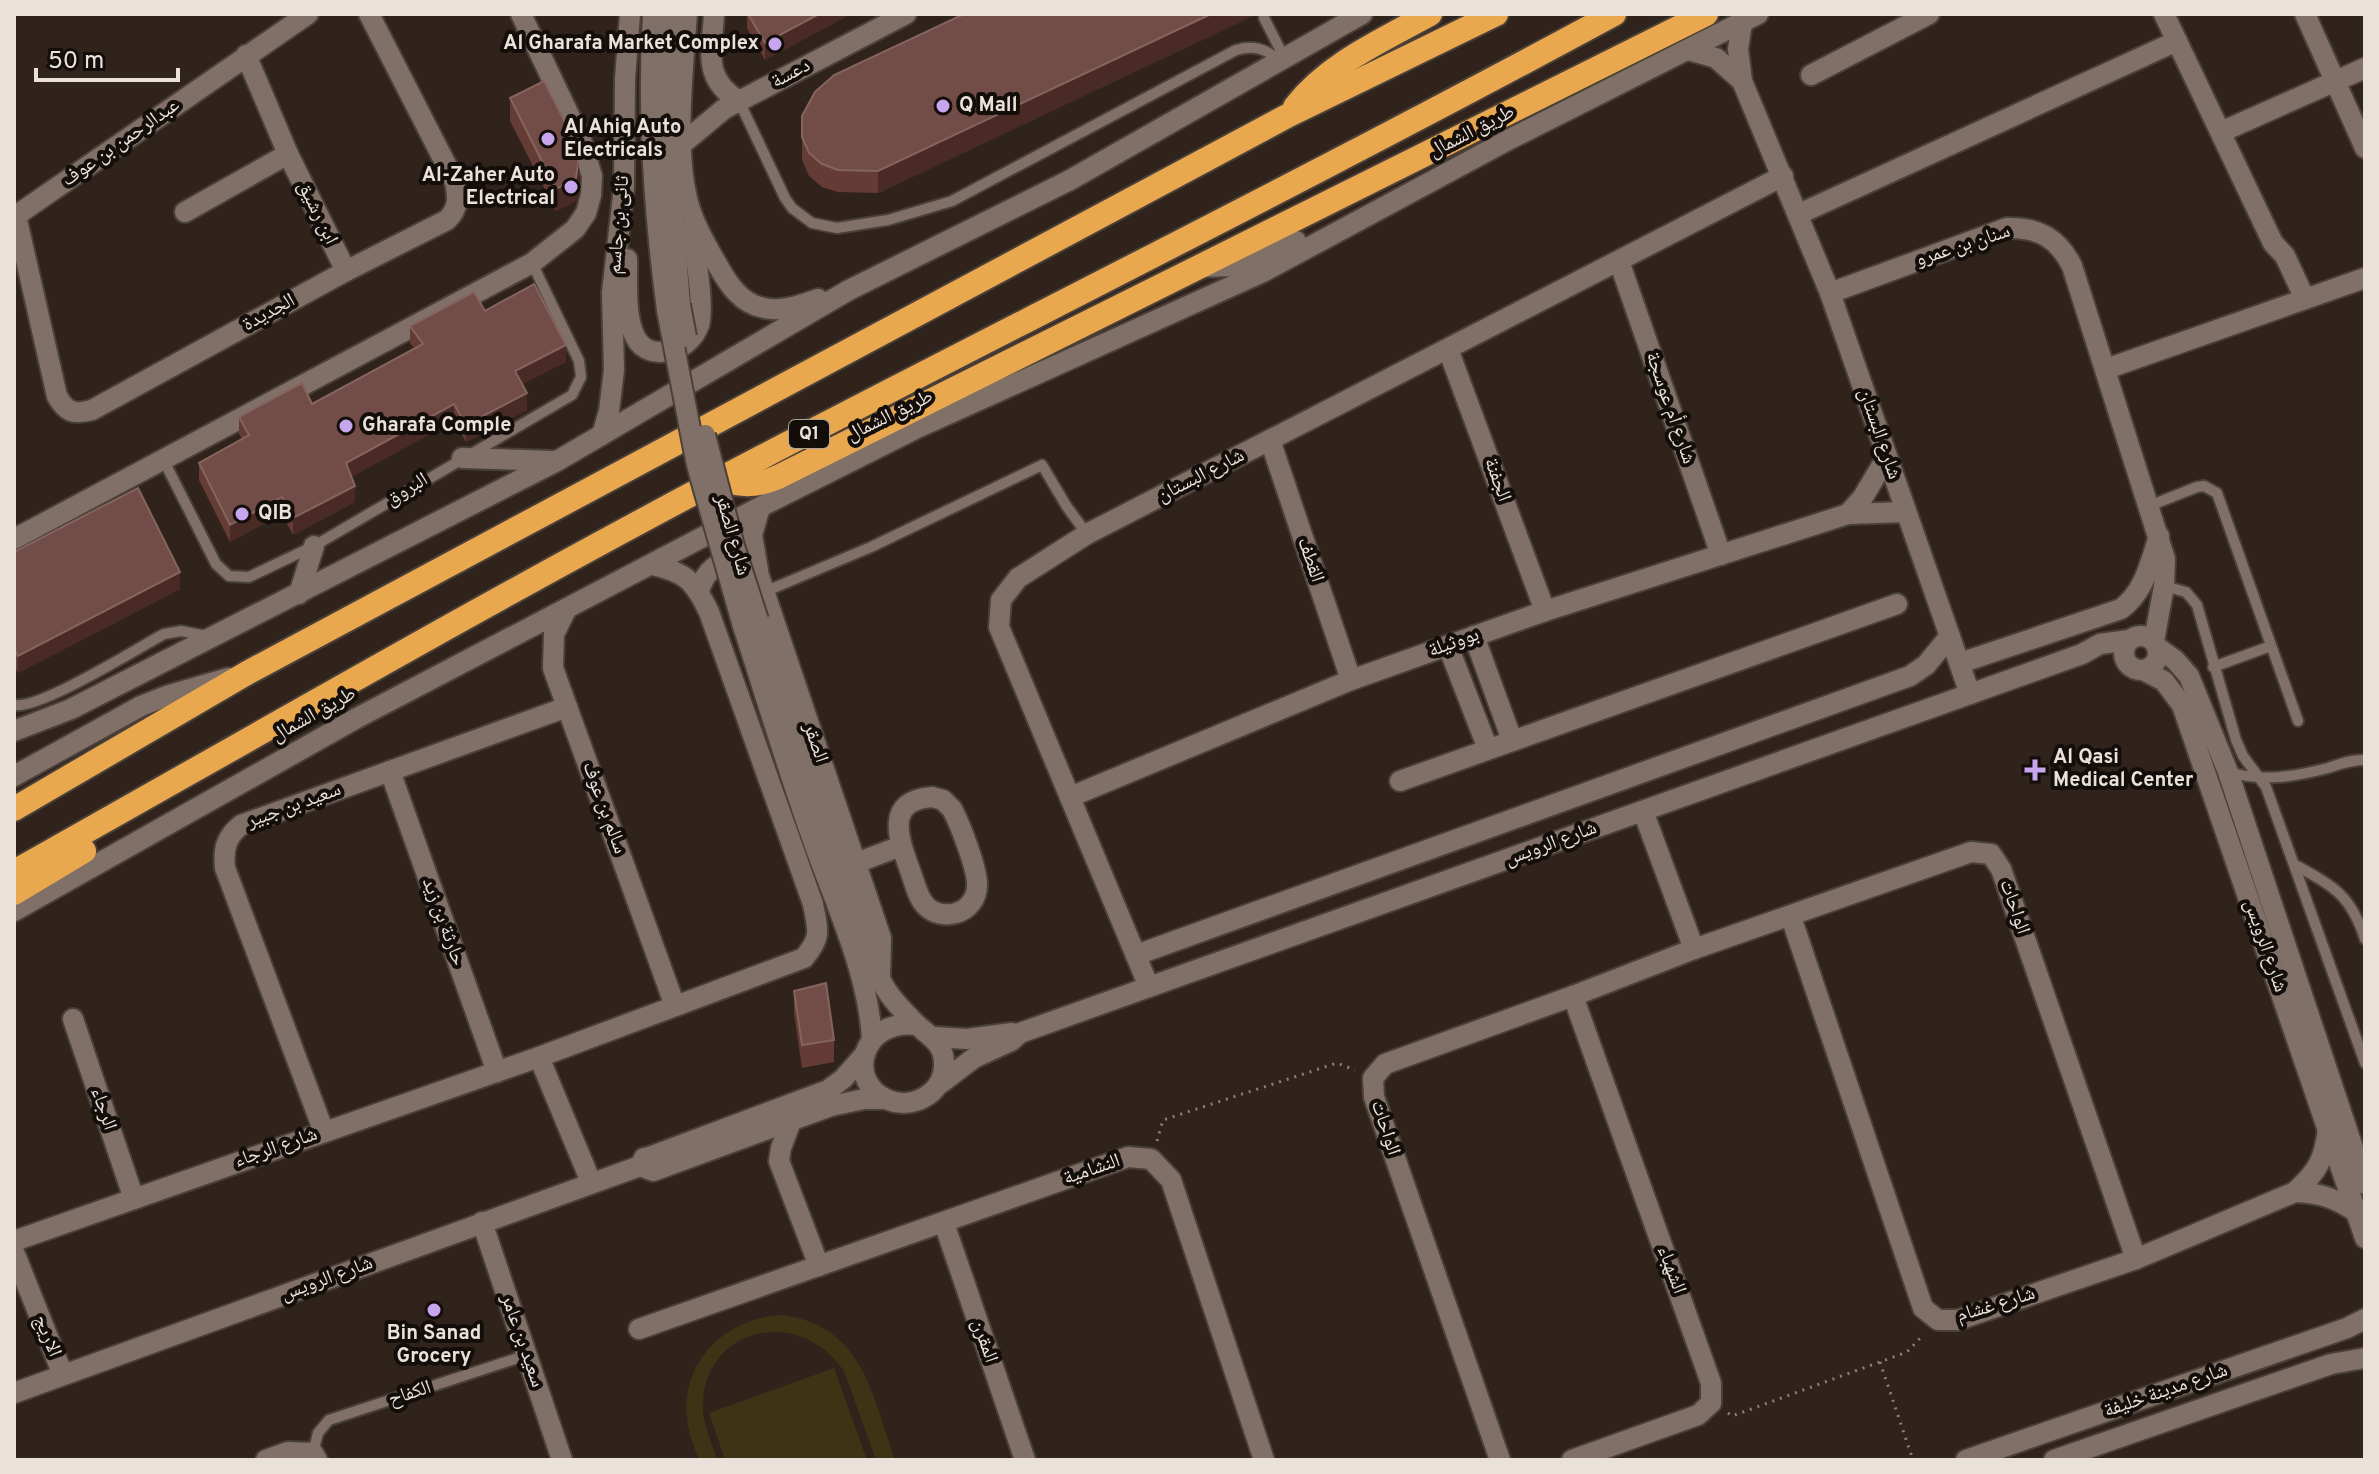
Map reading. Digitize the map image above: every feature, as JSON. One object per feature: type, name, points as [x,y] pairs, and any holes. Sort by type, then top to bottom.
[{"type":"highway","points":[[1289,115],[1317,82],[1358,54],[1430,14]]},
{"type":"highway","points":[[14,809],[247,673],[1289,115],[1496,14]]},
{"type":"highway","name":"طريق الشمال","points":[[14,872],[546,573],[1445,106],[1614,14]]},
{"type":"highway","points":[[722,480],[738,485],[765,483],[1706,14]]},
{"type":"highway","points":[[14,893],[204,779],[256,736]]},
{"type":"street","name":"عبدالرحمن بن عوف","points":[[15,217],[308,14]]},
{"type":"street","name":"الجديدة","points":[[15,217],[57,396],[65,409],[76,414],[92,410],[346,271],[447,220],[456,212],[458,196],[455,182],[369,14]]},
{"type":"street","points":[[14,539],[532,263],[575,229],[588,204],[592,176],[581,140],[521,14]]},
{"type":"street","name":"ثانى بن جاسم","points":[[602,435],[609,411],[614,370],[612,293],[624,187],[625,79],[630,14]]},
{"type":"street","name":"شارع الصقر","points":[[653,14],[651,139],[659,249],[674,307]]},
{"type":"street","name":"شارع الصقر","points":[[667,14],[667,139],[674,307],[697,465],[750,623],[880,979],[917,1025]]},
{"type":"street","points":[[624,187],[630,328],[635,340],[648,349],[663,352],[678,349],[690,340],[698,327],[700,311],[682,144],[687,14]]},
{"type":"street","points":[[714,14],[712,70],[719,86],[739,101]]},
{"type":"street","name":"دعسة","points":[[682,144],[713,117],[739,101],[906,14]]},
{"type":"street","points":[[71,709],[557,461],[849,290],[1070,180],[1362,14]]},
{"type":"street","points":[[1811,75],[1929,14]]},
{"type":"street","points":[[2164,14],[2273,243],[2275,263],[2299,301]]},
{"type":"street","points":[[2305,14],[2365,148]]},
{"type":"street","name":"طريق الشمال","points":[[14,911],[357,718],[760,507],[915,429],[1263,272],[1377,209],[1750,18]]},
{"type":"street","name":"شارع البستان","points":[[1750,18],[1738,49],[1742,81],[1830,293],[1970,694]]},
{"type":"street","points":[[1799,214],[2177,41]]},
{"type":"street","name":"شارع البستان","points":[[1688,50],[1716,58],[1742,81]]},
{"type":"street","name":"ابن رشيق","points":[[246,55],[288,154],[346,271]]},
{"type":"street","points":[[2221,132],[2365,68]]},
{"type":"street","points":[[185,212],[288,154]]},
{"type":"street","name":"شارع البستان","points":[[1149,987],[999,627],[1001,600],[1018,578],[1087,534],[1783,176]]},
{"type":"street","points":[[690,209],[725,279],[746,302],[765,309],[788,309],[849,290]]},
{"type":"street","points":[[1197,267],[1234,266],[1377,209]]},
{"type":"street","name":"سنان بن عمرو","points":[[1830,293],[2007,228],[2023,227],[2039,231],[2053,239],[2064,251],[2072,266],[2106,369],[2165,559],[2162,592],[2140,645]]},
{"type":"street","name":"شارع أم عوسجة","points":[[1619,261],[1721,555]]},
{"type":"street","points":[[2106,369],[2365,278]]},
{"type":"street","name":"الجفنة","points":[[1448,349],[1545,611]]},
{"type":"street","name":"القطف","points":[[1270,440],[1351,680]]},
{"type":"street","points":[[1848,514],[1870,487],[1887,457]]},
{"type":"street","points":[[462,458],[557,461]]},
{"type":"street","name":"الصقر","points":[[760,507],[752,535],[761,584],[881,938],[880,979]]},
{"type":"street","name":"بووثيلة","points":[[1070,797],[1351,680],[1545,611],[1848,514],[1906,512]]},
{"type":"street","points":[[1960,663],[2121,609],[2142,584],[2159,536]]},
{"type":"street","points":[[299,594],[314,546]]},
{"type":"street","points":[[652,565],[685,576],[699,591],[704,576],[716,565],[731,561],[747,565],[761,584]]},
{"type":"street","name":"شارع الرجاء","points":[[14,1241],[539,1057],[804,958],[815,945],[819,933],[800,861],[699,591]]},
{"type":"street","points":[[1400,781],[1897,604]]},
{"type":"street","name":"سالم بن عوف","points":[[566,610],[554,634],[553,668],[675,1006]]},
{"type":"street","name":"شارع الصقر","points":[[750,623],[810,832],[863,983],[871,1018],[868,1046]]},
{"type":"street","points":[[1474,636],[1512,740]]},
{"type":"street","points":[[1136,955],[1910,676],[1926,665],[1950,636]]},
{"type":"street","name":"شارع الرويس","points":[[935,1037],[967,1039],[1020,1033],[2082,654],[2100,644],[2140,645],[2175,660],[2189,676],[2228,772],[2365,1184]]},
{"type":"street","name":"شارع الرويس","points":[[2140,645],[2157,659],[2143,670],[2164,681],[2182,705],[2365,1238]]},
{"type":"street","points":[[1448,646],[1488,749]]},
{"type":"street","points":[[14,776],[141,706],[247,673]]},
{"type":"street","points":[[20,726],[138,690],[158,688],[182,691]]},
{"type":"street","name":"سعيد بن جبير","points":[[324,1132],[225,868],[226,843],[232,832],[241,825],[390,771],[564,699]]},
{"type":"street","name":"حارثة بن زيد","points":[[390,771],[497,1072]]},
{"type":"street","points":[[919,798],[943,800],[952,809],[977,886],[974,899],[965,909],[952,915],[939,914],[927,907],[901,846],[897,824],[901,812],[909,803],[919,798]]},
{"type":"street","points":[[1643,811],[1694,949]]},
{"type":"street","points":[[856,863],[901,846]]},
{"type":"street","name":"الواحات","points":[[1500,1460],[1374,1097],[1373,1078],[1385,1064],[1694,949],[1971,852],[1991,854],[2001,869],[2136,1259]]},
{"type":"street","name":"شارع غشام","points":[[1791,917],[1923,1308],[1938,1320],[1958,1320],[2136,1259],[2295,1192],[2320,1165],[2325,1154],[2328,1129]]},
{"type":"street","name":"الشهباء","points":[[1573,996],[1711,1383],[1711,1403]]},
{"type":"street","name":"الرجاء","points":[[73,1019],[134,1199]]},
{"type":"street","points":[[868,1046],[864,1072],[872,1088],[885,1099],[900,1104],[917,1102],[941,1083],[944,1066],[942,1050],[935,1037],[917,1025],[901,1023],[885,1028],[868,1046],[843,1079],[828,1090],[644,1158],[640,1166],[653,1171],[850,1102],[885,1099]]},
{"type":"street","name":"شارع الرويس","points":[[941,1083],[974,1058],[1011,1041],[1020,1033]]},
{"type":"street","points":[[539,1057],[591,1182]]},
{"type":"street","points":[[791,1121],[779,1161],[819,1266]]},
{"type":"street","points":[[740,1140],[768,1152],[779,1161]]},
{"type":"street","name":"النشامية","points":[[639,1329],[1128,1157],[1151,1159]]},
{"type":"street","points":[[1151,1159],[1171,1180],[1264,1460]]},
{"type":"street","name":"شارع الرويس","points":[[14,1393],[640,1166]]},
{"type":"street","points":[[2295,1192],[2317,1193],[2338,1199],[2356,1212]]},
{"type":"street","name":"سعيد بن عامر","points":[[482,1222],[562,1460]]},
{"type":"street","name":"المقرن","points":[[944,1223],[1025,1460]]},
{"type":"street","name":"الاريج","points":[[14,1252],[63,1375]]},
{"type":"street","name":"شارع مدينة خليفة","points":[[1966,1460],[2347,1328],[2365,1319]]},
{"type":"street","name":"شارع مدينة خليفة","points":[[2054,1460],[2331,1364],[2365,1358]]},
{"type":"street","points":[[1572,1460],[1698,1415],[1711,1403]]},
{"type":"street","name":"الكفاح","points":[[266,1460],[288,1452],[315,1456]]},
{"type":"lane","points":[[1264,18],[1283,61]]},
{"type":"lane","points":[[739,101],[792,208],[812,223],[837,228],[910,215],[952,201],[1236,50],[1260,48],[1283,61]]},
{"type":"lane","name":"البروق","points":[[163,459],[216,564],[229,576],[249,577],[314,546],[566,400],[580,382],[579,361],[532,263]]},
{"type":"lane","points":[[761,584],[871,547],[1042,465],[1087,534]]},
{"type":"lane","points":[[2149,506],[2197,487],[2204,486],[2217,493],[2298,721]]},
{"type":"lane","points":[[2162,592],[2186,592],[2197,605],[2238,745],[2262,779],[2297,866],[2365,1063]]},
{"type":"lane","points":[[14,705],[28,705],[61,690],[164,634],[181,631],[209,637]]},
{"type":"lane","points":[[2213,667],[2271,646]]},
{"type":"lane","points":[[61,690],[71,709]]},
{"type":"lane","points":[[2228,772],[2262,779],[2286,778],[2365,760]]},
{"type":"lane","points":[[2297,866],[2342,894],[2356,914],[2365,939]]},
{"type":"lane","name":"الكفاح","points":[[315,1456],[318,1433],[329,1420],[527,1355]]},
{"type":"path","points":[[1151,1159],[1163,1120],[1337,1063],[1373,1078]]},
{"type":"path","points":[[1711,1403],[1732,1416],[1880,1362],[1907,1352],[1938,1320]]},
{"type":"path","points":[[1880,1362],[1913,1460]]},
{"type":"shaded area","points":[[778,1315],[806,1321],[828,1331],[846,1347],[870,1387],[895,1460],[876,1460],[844,1371],[826,1351],[805,1338],[783,1332],[760,1333],[739,1341],[722,1355],[709,1374],[703,1408],[717,1460],[699,1460],[689,1429],[687,1398],[699,1362],[710,1347],[740,1325]]},
{"type":"shaded area","points":[[834,1368],[867,1460],[725,1460],[709,1413]]},
{"type":"building","points":[[748,14],[819,14],[765,43]]},
{"type":"building","name":"Q Mall","points":[[964,14],[1211,14],[878,171],[838,170],[822,164],[809,153],[802,137],[802,116],[815,92],[834,75]]},
{"type":"building","points":[[544,81],[579,155],[576,178],[556,189],[510,98]]},
{"type":"building","name":"Gharafa Comple","points":[[534,284],[566,345],[515,371],[527,393],[466,425],[454,404],[346,463],[355,486],[293,518],[282,497],[230,525],[199,463],[249,435],[239,417],[302,383],[312,404],[423,344],[410,326],[474,292],[485,311]]},
{"type":"building","points":[[138,488],[180,572],[18,656],[14,649],[14,552]]},
{"type":"building","points":[[826,983],[834,1040],[802,1045],[794,991]]},
{"type":"place","name":"Al Gharafa Market Complex","points":[[775,44]]},
{"type":"place","name":"Q Mall","points":[[943,106]]},
{"type":"place","name":"Al Ahiq Auto Electricals","points":[[548,139]]},
{"type":"place","name":"Al-Zaher Auto Electrical","points":[[571,187]]},
{"type":"place","name":"Gharafa Comple","points":[[346,426]]},
{"type":"place","name":"QIB","points":[[242,514]]},
{"type":"place","name":"Al Qasi Medical Center","points":[[2035,770]]},
{"type":"place","name":"Bin Sanad Grocery","points":[[434,1310]]}]
